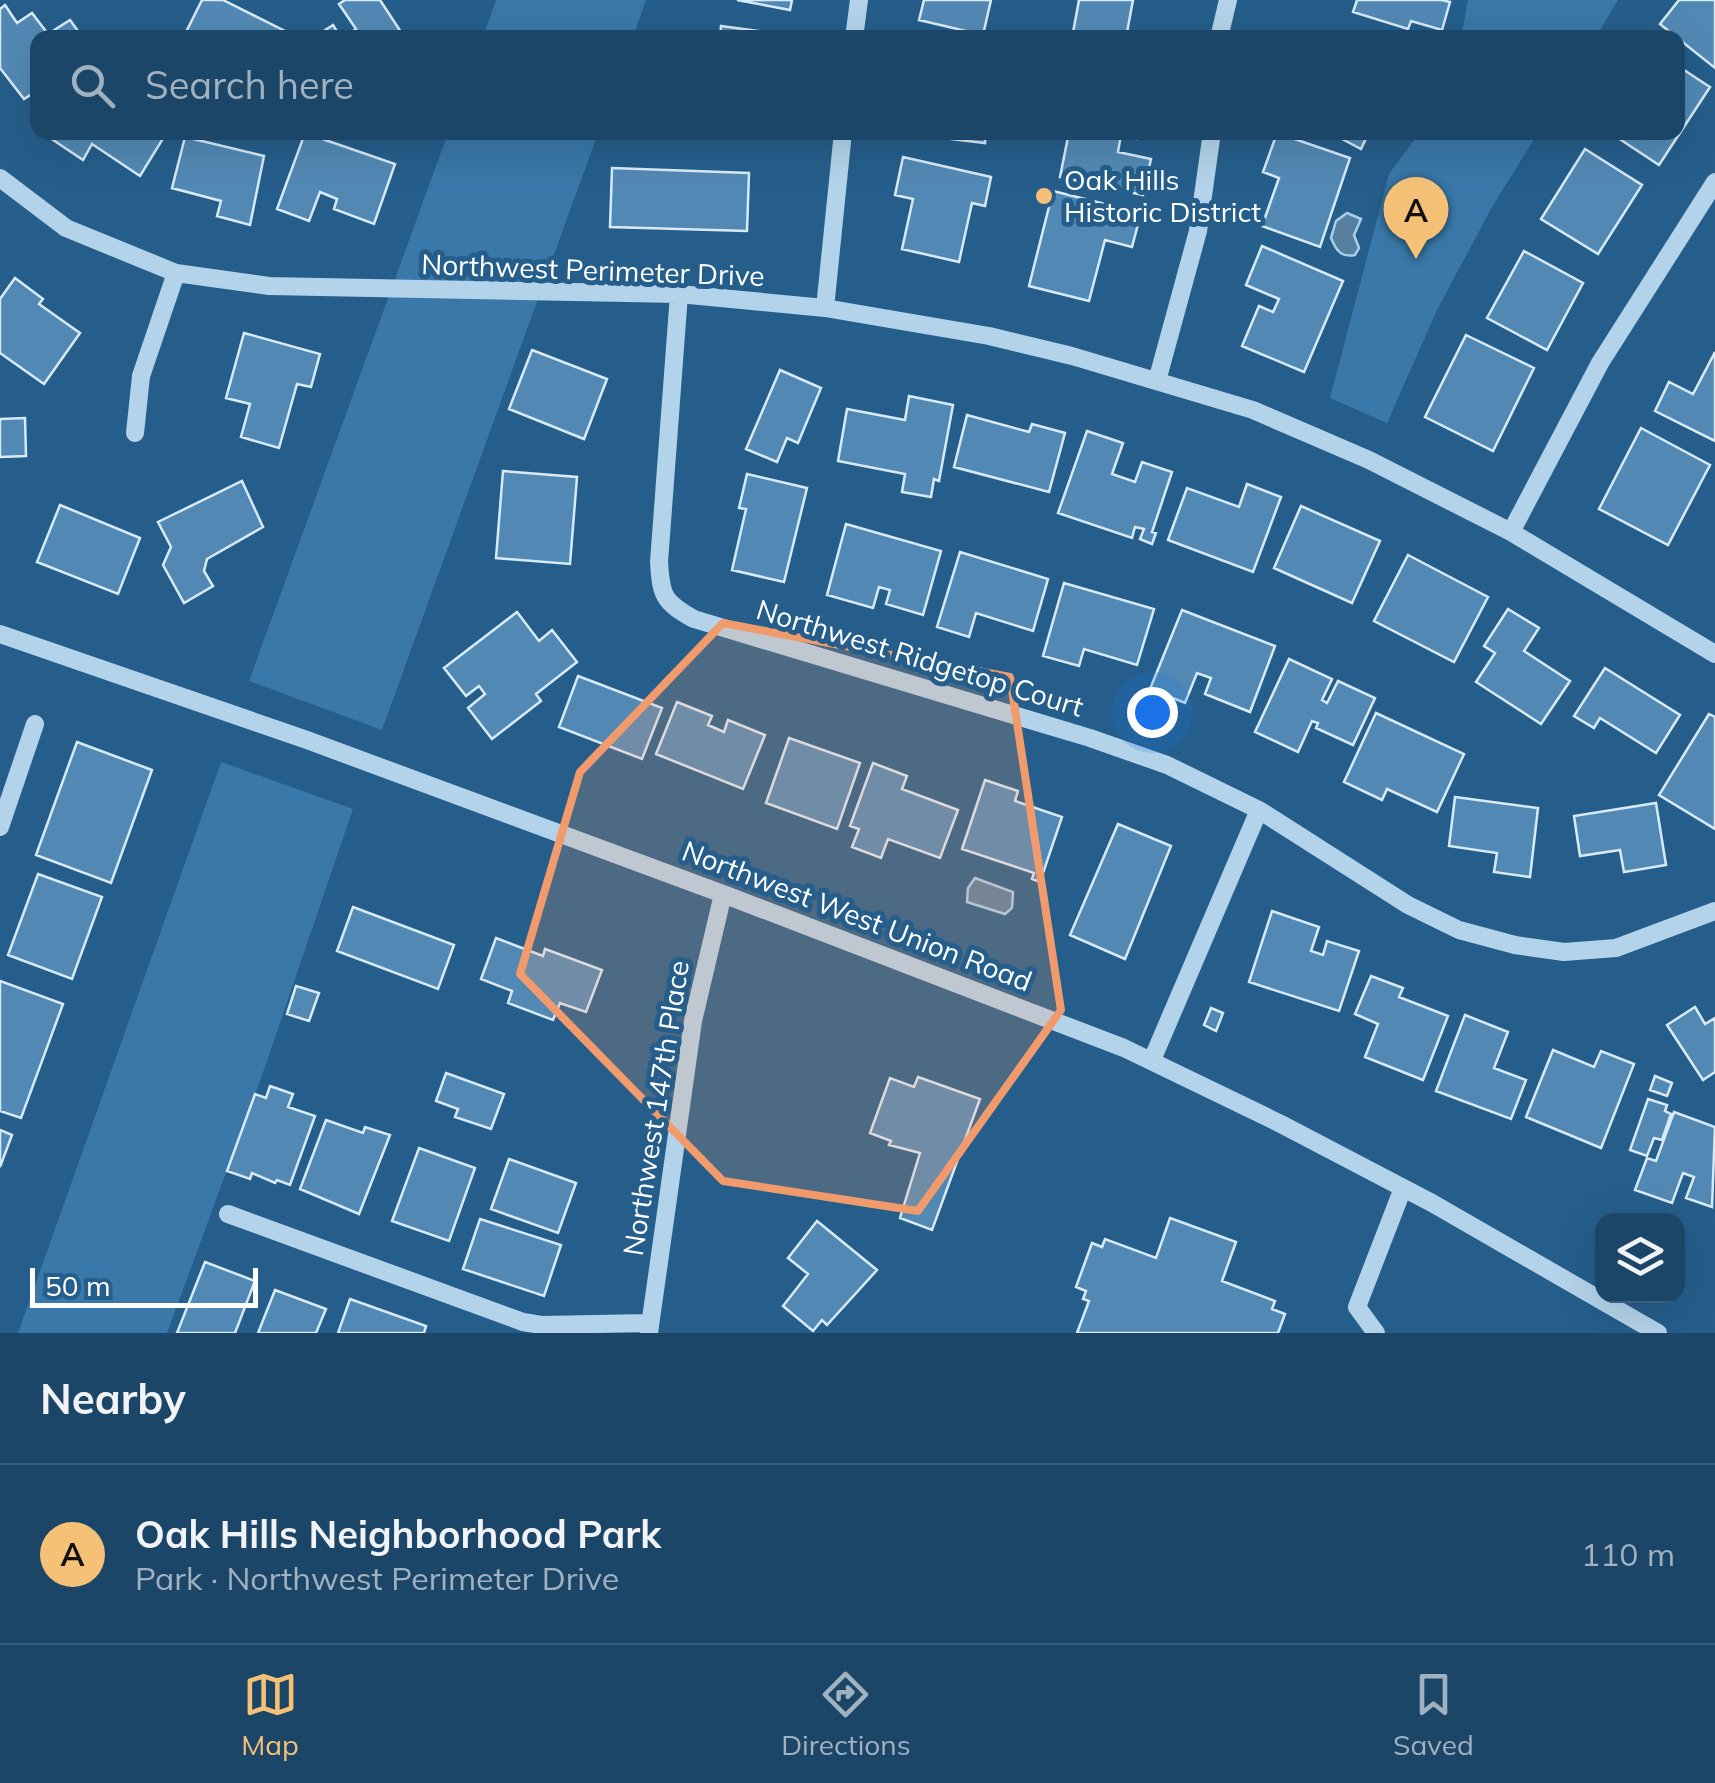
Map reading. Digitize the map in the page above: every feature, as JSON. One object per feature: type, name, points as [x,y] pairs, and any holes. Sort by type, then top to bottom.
[{"type":"street","points":[[855,30],[859,0]]},
{"type":"street","points":[[1222,30],[1228,0]]},
{"type":"street","points":[[825,308],[842,140]]},
{"type":"street","points":[[1157,381],[1198,231],[1211,140]]},
{"type":"street","name":"Northwest Perimeter Drive","points":[[0,178],[66,228],[176,273],[268,286],[342,290],[679,294],[825,308],[989,336],[1157,381],[1267,416],[1431,489],[1511,532],[1715,654]]},
{"type":"street","points":[[1511,532],[1600,363],[1715,182]]},
{"type":"street","points":[[134,433],[141,376],[176,273]]},
{"type":"street","name":"Northwest Ridgetop Court","points":[[679,294],[659,562],[660,591],[673,607],[694,618],[1090,738],[1166,765],[1259,810],[1408,905],[1458,930],[1515,946],[1564,952],[1616,948],[1715,912]]},
{"type":"street","name":"Northwest West Union Road","points":[[0,634],[307,740],[723,894],[1152,1060],[1403,1188],[1658,1333]]},
{"type":"street","points":[[0,827],[35,724]]},
{"type":"street","points":[[1152,1060],[1259,810]]},
{"type":"street","name":"Northwest 147th Place","points":[[649,1328],[693,1022],[723,894]]},
{"type":"street","points":[[1376,1333],[1357,1307],[1403,1188]]},
{"type":"street","points":[[228,1214],[523,1322],[541,1326],[649,1328]]},
{"type":"highlighted area","points":[[723,623],[1010,677],[1061,1010],[918,1211],[723,1181],[520,974],[580,772]]},
{"type":"shaded area","points":[[496,0],[646,0],[635,30],[485,30]]},
{"type":"shaded area","points":[[1468,0],[1618,0],[1600,30],[1462,30]]},
{"type":"shaded area","points":[[445,140],[595,140],[382,730],[249,681]]},
{"type":"shaded area","points":[[1414,140],[1534,140],[1492,207],[1437,310],[1387,423],[1330,398],[1389,174]]},
{"type":"shaded area","points":[[1347,213],[1361,219],[1354,235],[1359,248],[1355,255],[1340,252],[1331,238],[1336,221]]},
{"type":"shaded area","points":[[221,762],[353,809],[266,1064],[167,1333],[18,1333]]},
{"type":"shaded area","points":[[975,878],[1013,892],[1012,908],[1005,914],[967,902],[968,888]]},
{"type":"building","points":[[202,0],[223,0],[283,30],[187,30]]},
{"type":"building","points":[[345,0],[380,0],[400,30],[354,30],[339,4]]},
{"type":"building","points":[[737,0],[792,0],[790,10]]},
{"type":"building","points":[[924,0],[991,0],[984,30],[962,30],[919,20]]},
{"type":"building","points":[[1079,0],[1133,0],[1127,30],[1073,30]]},
{"type":"building","points":[[1357,0],[1450,2],[1442,30],[1411,21],[1408,29],[1353,12]]},
{"type":"building","points":[[1679,0],[1715,0],[1715,68],[1685,44],[1685,30],[1668,30],[1660,24]]},
{"type":"building","points":[[5,5],[17,23],[32,13],[45,30],[30,30],[30,95],[24,99],[0,68],[0,9]]},
{"type":"building","points":[[70,20],[77,30],[54,30]]},
{"type":"building","points":[[1685,71],[1710,87],[1685,125]]},
{"type":"building","points":[[53,140],[162,140],[140,176],[92,144],[83,160]]},
{"type":"building","points":[[184,140],[264,156],[250,225],[217,216],[221,201],[172,188]]},
{"type":"building","points":[[302,140],[325,140],[395,164],[374,224],[334,209],[337,199],[320,192],[309,221],[277,209]]},
{"type":"building","points":[[1067,140],[1120,140],[1118,152],[1151,159],[1143,195],[1060,177]]},
{"type":"building","points":[[1274,140],[1297,140],[1350,158],[1320,247],[1262,226],[1279,178],[1263,172]]},
{"type":"building","points":[[1344,140],[1365,140],[1361,149]]},
{"type":"building","points":[[1621,140],[1675,140],[1659,165]]},
{"type":"building","points":[[1585,149],[1642,185],[1598,254],[1541,219]]},
{"type":"building","points":[[903,157],[991,177],[985,206],[972,203],[959,262],[902,249],[913,199],[895,195]]},
{"type":"building","points":[[612,168],[749,173],[747,231],[610,227]]},
{"type":"building","points":[[1053,191],[1141,213],[1132,247],[1105,240],[1089,301],[1029,286]]},
{"type":"building","points":[[1262,246],[1343,281],[1304,372],[1242,346],[1259,306],[1273,312],[1279,299],[1246,285]]},
{"type":"building","points":[[1524,251],[1583,283],[1547,350],[1487,318]]},
{"type":"building","points":[[15,278],[43,299],[39,304],[80,333],[44,384],[0,353],[0,299]]},
{"type":"building","points":[[244,333],[320,354],[311,387],[297,384],[279,448],[241,437],[250,404],[226,398]]},
{"type":"building","points":[[1466,335],[1534,368],[1493,451],[1425,417]]},
{"type":"building","points":[[532,350],[607,379],[584,439],[509,409]]},
{"type":"building","points":[[1715,352],[1715,441],[1655,411],[1669,382],[1693,394]]},
{"type":"building","points":[[780,370],[821,388],[798,443],[787,438],[777,462],[746,449]]},
{"type":"building","points":[[909,396],[953,405],[939,481],[934,479],[931,497],[902,492],[905,474],[838,461],[847,409],[905,420]]},
{"type":"building","points":[[967,415],[1029,432],[1032,424],[1065,433],[1049,492],[954,467]]},
{"type":"building","points":[[25,418],[26,456],[0,457],[0,419]]},
{"type":"building","points":[[1641,428],[1710,465],[1668,545],[1599,509]]},
{"type":"building","points":[[1087,431],[1123,443],[1112,474],[1135,482],[1142,462],[1172,472],[1152,532],[1156,533],[1152,544],[1140,539],[1144,529],[1135,527],[1132,538],[1058,513]]},
{"type":"building","points":[[503,471],[577,477],[570,564],[496,558]]},
{"type":"building","points":[[747,474],[807,488],[784,582],[732,570],[746,509],[739,508]]},
{"type":"building","points":[[242,481],[263,527],[207,559],[204,571],[213,586],[184,603],[163,565],[171,547],[158,522]]},
{"type":"building","points":[[1247,484],[1281,497],[1253,572],[1168,540],[1187,488],[1239,507]]},
{"type":"building","points":[[60,505],[140,538],[118,594],[37,562]]},
{"type":"building","points":[[1301,506],[1380,541],[1352,603],[1274,568]]},
{"type":"building","points":[[846,524],[941,551],[923,615],[886,604],[890,590],[879,587],[873,608],[827,595]]},
{"type":"building","points":[[960,552],[1048,579],[1033,631],[976,613],[969,637],[937,627]]},
{"type":"building","points":[[1408,555],[1488,597],[1454,662],[1374,621]]},
{"type":"building","points":[[1064,583],[1154,609],[1137,665],[1084,649],[1079,666],[1043,656]]},
{"type":"building","points":[[1508,609],[1539,628],[1524,651],[1570,681],[1541,724],[1476,682],[1495,653],[1484,646]]},
{"type":"building","points":[[1182,610],[1275,646],[1250,712],[1205,694],[1211,678],[1197,673],[1185,703],[1150,689]]},
{"type":"building","points":[[517,612],[539,641],[552,630],[577,662],[536,694],[541,701],[492,739],[468,708],[485,694],[479,686],[466,696],[444,668]]},
{"type":"building","points":[[1289,659],[1332,679],[1322,700],[1327,703],[1338,681],[1375,698],[1353,745],[1316,728],[1318,723],[1312,721],[1298,752],[1255,732]]},
{"type":"building","points":[[1605,668],[1680,715],[1656,753],[1600,718],[1594,728],[1574,716]]},
{"type":"building","points":[[578,676],[662,708],[642,759],[559,727]]},
{"type":"building","points":[[677,702],[712,716],[708,725],[724,732],[728,720],[765,735],[743,789],[656,754]]},
{"type":"building","points":[[1376,713],[1464,754],[1437,812],[1387,789],[1382,800],[1344,782]]},
{"type":"building","points":[[1709,714],[1715,717],[1715,829],[1659,795]]},
{"type":"building","points":[[789,738],[860,763],[837,829],[766,803]]},
{"type":"building","points":[[77,742],[152,770],[111,883],[36,855]]},
{"type":"building","points":[[873,763],[907,776],[902,789],[958,810],[940,858],[888,839],[881,858],[852,847],[859,829],[850,826]]},
{"type":"building","points":[[985,780],[1018,791],[1015,801],[1062,817],[1040,882],[1032,879],[1034,873],[962,849]]},
{"type":"building","points":[[1455,797],[1538,808],[1530,877],[1494,872],[1497,853],[1449,846]]},
{"type":"building","points":[[1656,803],[1666,865],[1624,872],[1620,850],[1580,856],[1574,816]]},
{"type":"building","points":[[1118,824],[1171,846],[1125,959],[1070,935]]},
{"type":"building","points":[[38,874],[102,897],[72,979],[8,955]]},
{"type":"building","points":[[353,907],[454,945],[438,989],[337,951]]},
{"type":"building","points":[[1272,911],[1319,927],[1311,951],[1323,955],[1327,941],[1359,951],[1339,1011],[1249,982]]},
{"type":"building","points":[[496,938],[543,956],[545,949],[602,970],[586,1012],[560,1003],[553,1020],[508,1003],[512,991],[481,979]]},
{"type":"building","points":[[1371,976],[1403,988],[1399,997],[1448,1016],[1423,1080],[1365,1057],[1378,1024],[1355,1014]]},
{"type":"building","points":[[0,981],[63,1004],[21,1118],[0,1111]]},
{"type":"building","points":[[296,986],[319,993],[309,1021],[287,1014]]},
{"type":"building","points":[[1695,1007],[1705,1024],[1715,1018],[1715,1072],[1703,1080],[1667,1025]]},
{"type":"building","points":[[1211,1008],[1223,1013],[1216,1031],[1204,1025]]},
{"type":"building","points":[[1465,1015],[1508,1032],[1494,1068],[1526,1080],[1511,1119],[1436,1091]]},
{"type":"building","points":[[1553,1050],[1594,1067],[1601,1051],[1634,1064],[1601,1148],[1526,1117]]},
{"type":"building","points":[[446,1073],[504,1094],[491,1129],[455,1117],[458,1109],[436,1101]]},
{"type":"building","points":[[1655,1076],[1672,1083],[1667,1096],[1650,1090]]},
{"type":"building","points":[[918,1077],[980,1099],[932,1230],[900,1218],[920,1153],[889,1145],[891,1141],[870,1133],[890,1078],[914,1087]]},
{"type":"building","points":[[270,1086],[293,1094],[288,1107],[315,1116],[290,1185],[252,1173],[250,1179],[227,1171],[255,1094],[266,1098]]},
{"type":"building","points":[[1648,1099],[1667,1105],[1665,1111],[1671,1114],[1662,1140],[1654,1138],[1647,1156],[1630,1150]]},
{"type":"building","points":[[1674,1112],[1715,1127],[1712,1207],[1686,1198],[1694,1177],[1683,1173],[1672,1203],[1635,1190],[1647,1158],[1656,1161]]},
{"type":"building","points":[[326,1120],[363,1133],[365,1127],[390,1135],[359,1214],[300,1189]]},
{"type":"building","points":[[0,1130],[12,1135],[0,1167]]},
{"type":"building","points":[[419,1148],[475,1168],[449,1241],[392,1221]]},
{"type":"building","points":[[509,1159],[576,1183],[558,1233],[491,1209]]},
{"type":"building","points":[[1170,1218],[1236,1242],[1222,1281],[1275,1301],[1272,1309],[1285,1314],[1278,1333],[1077,1333],[1089,1301],[1083,1299],[1086,1291],[1076,1287],[1092,1243],[1102,1247],[1105,1239],[1156,1258]]},
{"type":"building","points":[[480,1219],[561,1245],[544,1296],[463,1269]]},
{"type":"building","points":[[817,1221],[877,1270],[827,1325],[822,1320],[813,1331],[783,1306],[808,1274],[788,1258]]},
{"type":"building","points":[[205,1262],[255,1281],[235,1333],[177,1333]]},
{"type":"building","points":[[275,1290],[326,1309],[316,1333],[258,1333]]},
{"type":"building","points":[[350,1299],[426,1326],[424,1333],[338,1333]]},
{"type":"place","name":"Oak Hills Historic District","points":[[1044,196]]},
{"type":"place","name":"Oak Hills Neighborhood Park","points":[[1416,259]]}]
